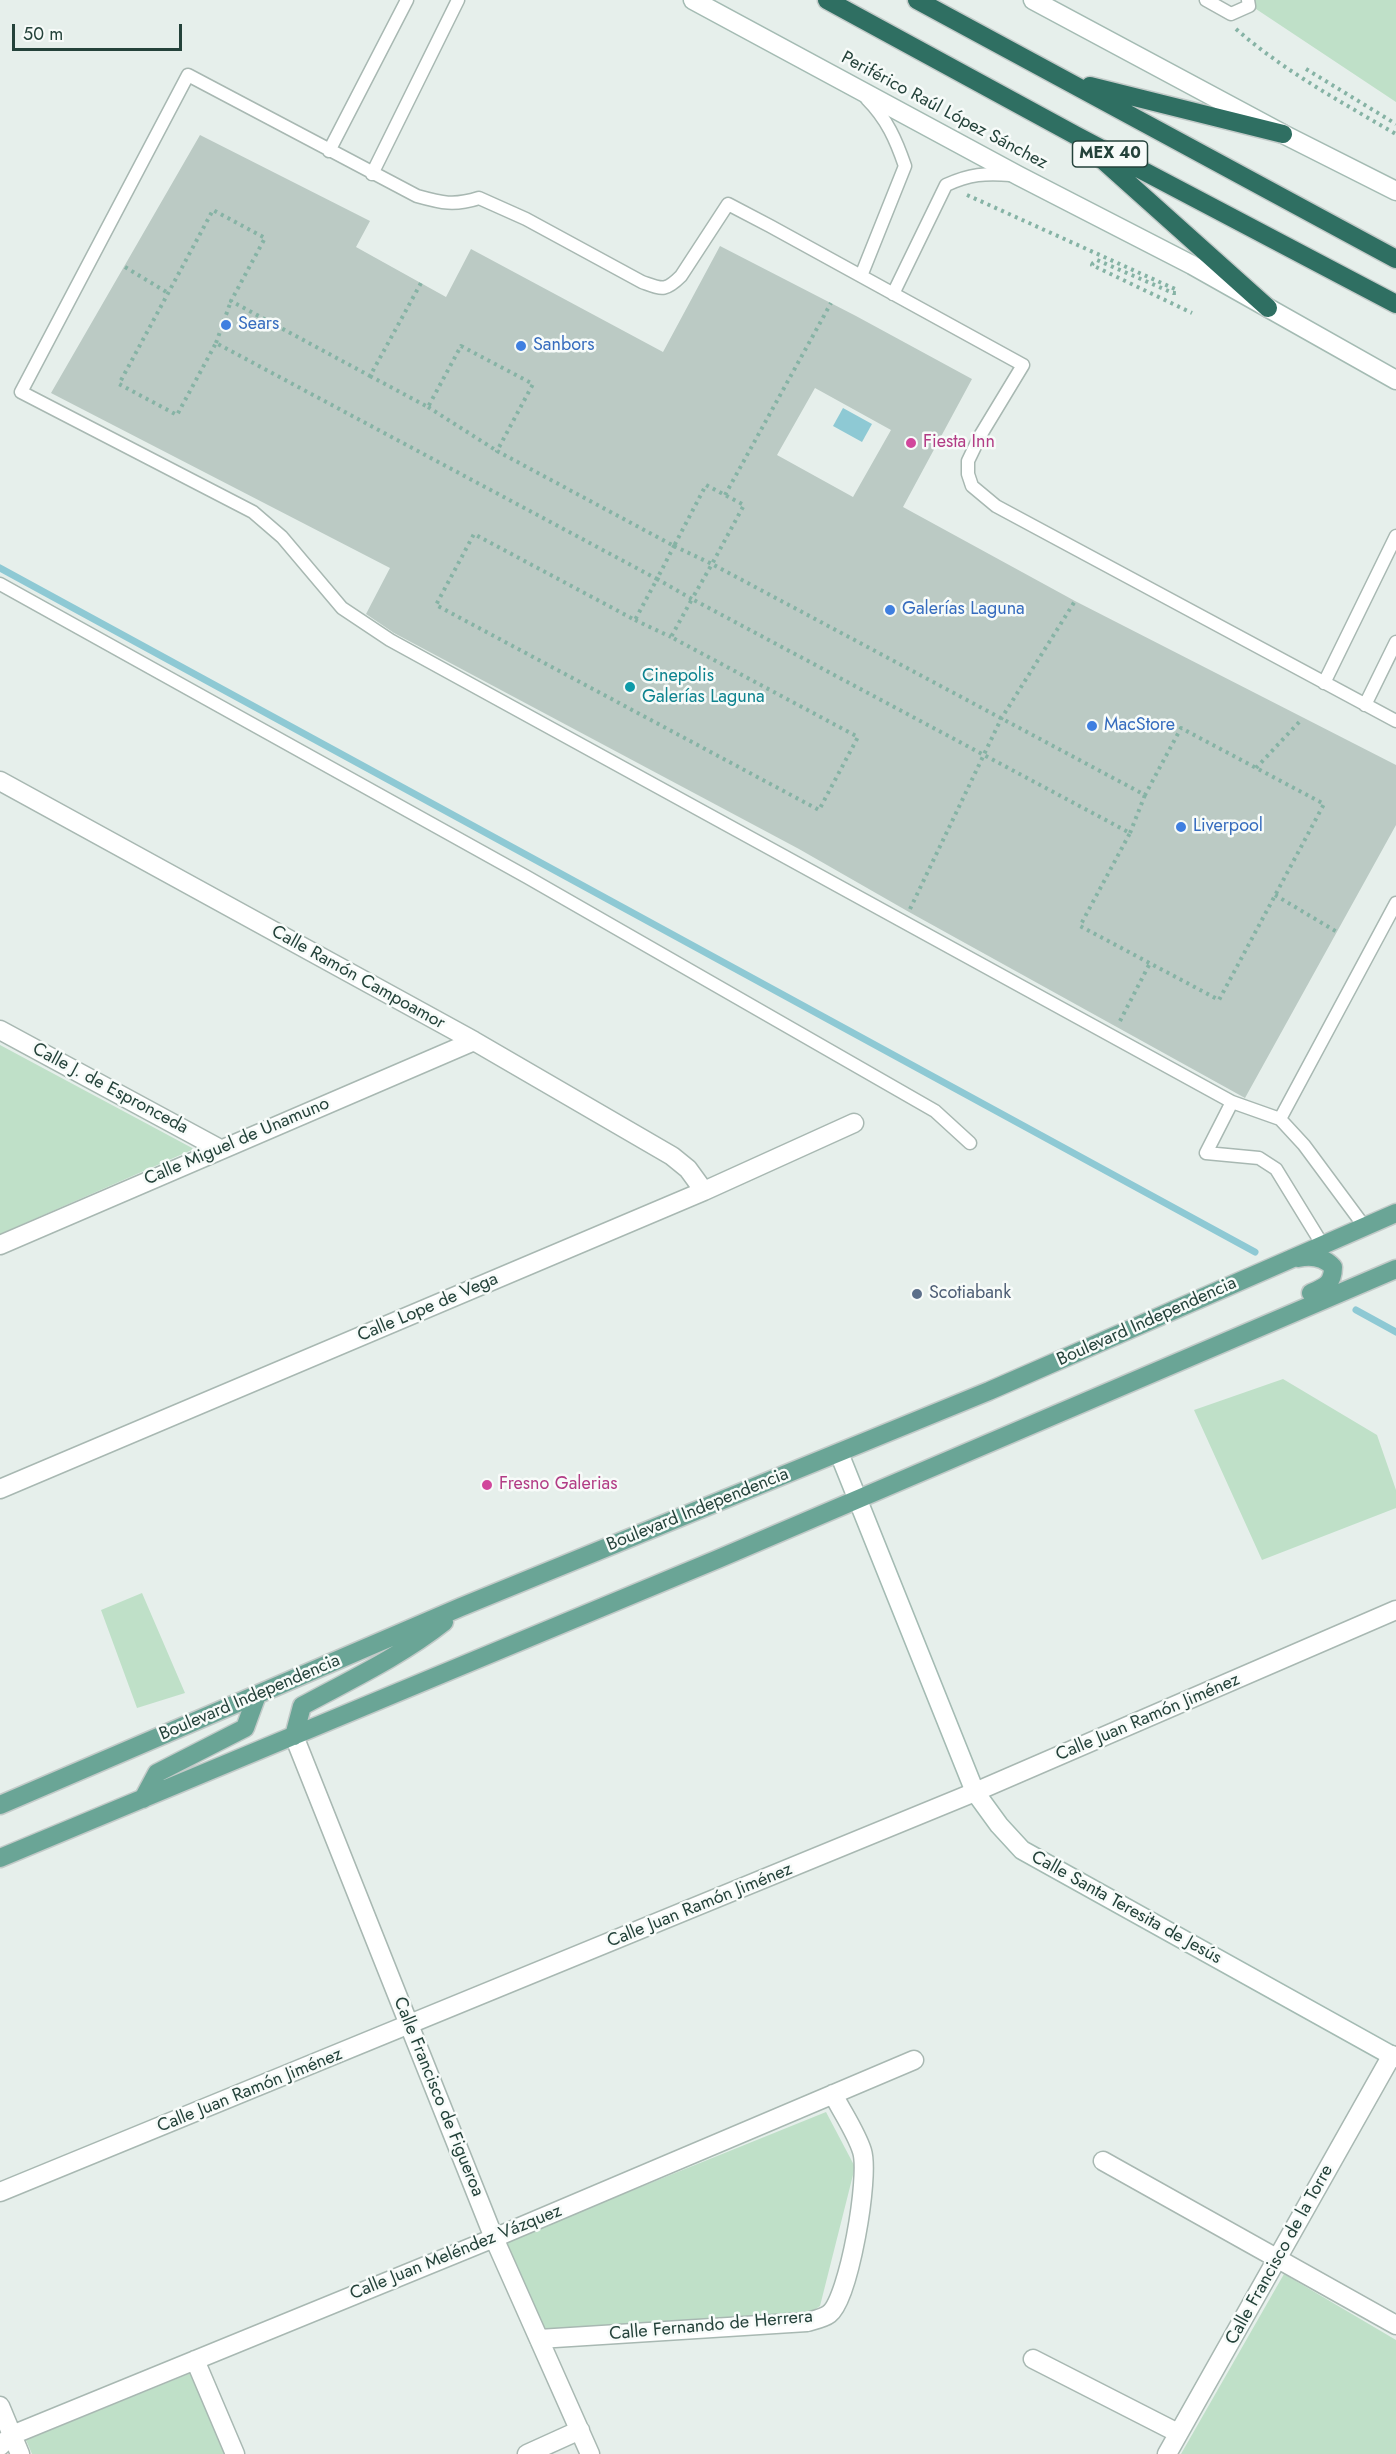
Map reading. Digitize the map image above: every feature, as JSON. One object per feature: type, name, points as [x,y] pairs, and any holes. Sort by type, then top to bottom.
[{"type":"highway","name":"MEX 40","points":[[827,0],[1075,135],[1396,304]]},
{"type":"highway","name":"MEX 40","points":[[917,0],[1396,260]]},
{"type":"highway","points":[[1062,80],[1284,134]]},
{"type":"highway","points":[[1075,135],[1268,308]]},
{"type":"main road","name":"Boulevard Independencia","points":[[0,1805],[461,1607],[989,1391],[1396,1213]]},
{"type":"main road","points":[[1179,1361],[1226,1335],[1329,1285],[1334,1276],[1334,1267],[1327,1261],[1316,1257],[1307,1256],[1285,1262]]},
{"type":"main road","points":[[0,1858],[858,1500],[1179,1361],[1394,1273]]},
{"type":"main road","points":[[294,1736],[302,1706],[427,1636],[461,1607]]},
{"type":"main road","points":[[143,1799],[157,1773],[245,1728],[257,1695]]},
{"type":"street","name":"Periférico Raúl López Sánchez","points":[[693,0],[1019,176],[1192,265],[1396,381]]},
{"type":"street","points":[[1033,0],[1396,191]]},
{"type":"street","name":"Calle Ramón Campoamor","points":[[0,781],[474,1041],[672,1156],[688,1169],[704,1191]]},
{"type":"street","name":"Calle J. de Espronceda","points":[[0,1029],[220,1149]]},
{"type":"street","name":"Calle Miguel de Unamuno","points":[[0,1245],[474,1041]]},
{"type":"street","name":"Calle Lope de Vega","points":[[0,1489],[704,1191],[854,1123]]},
{"type":"street","name":"Calle Santa Teresita de Jesús","points":[[839,1453],[975,1792],[999,1825],[1022,1850],[1394,2056]]},
{"type":"street","name":"Calle Juan Ramón Jiménez","points":[[0,2192],[975,1792],[1396,1610]]},
{"type":"street","name":"Calle Francisco de Figueroa","points":[[294,1736],[494,2238],[590,2454]]},
{"type":"street","name":"Calle Francisco de la Torre","points":[[1167,2454],[1394,2056]]},
{"type":"street","name":"Calle Juan Meléndez Vázquez","points":[[6,2440],[494,2238],[914,2060]]},
{"type":"street","name":"Calle Fernando de Herrera","points":[[539,2339],[807,2322],[830,2314],[842,2294],[863,2202],[866,2172],[862,2151],[833,2094]]},
{"type":"street","points":[[1103,2161],[1396,2325]]},
{"type":"street","points":[[1033,2359],[1178,2433]]},
{"type":"street","points":[[195,2360],[235,2454]]},
{"type":"street","points":[[0,2406],[6,2440],[20,2454]]},
{"type":"street","points":[[527,2454],[580,2430]]},
{"type":"lane","points":[[329,151],[407,0]]},
{"type":"lane","points":[[372,174],[458,0]]},
{"type":"lane","points":[[1206,0],[1232,14],[1250,6],[1248,0]]},
{"type":"lane","points":[[1364,1226],[1304,1145],[1280,1119],[1232,1102],[390,640],[342,608],[282,537],[253,512],[21,392],[188,75],[417,196],[442,204],[461,204],[479,198],[526,219],[642,282],[660,289],[671,286],[681,276],[728,204],[1023,365],[980,436],[968,461],[972,486],[996,506],[1396,721]]},
{"type":"lane","points":[[858,90],[880,112],[894,135],[905,166],[861,276]]},
{"type":"lane","points":[[893,294],[946,185],[985,173],[1019,176]]},
{"type":"lane","points":[[1324,683],[1396,536]]},
{"type":"lane","points":[[0,584],[527,877],[935,1111],[970,1143]]},
{"type":"lane","points":[[1365,705],[1396,642]]},
{"type":"lane","points":[[1280,1119],[1396,903]]},
{"type":"lane","points":[[1232,1102],[1206,1153],[1259,1158],[1276,1169],[1322,1244]]},
{"type":"path","points":[[1232,14],[1236,29],[1263,53],[1336,100],[1396,134]]},
{"type":"path","points":[[1306,69],[1396,124]]},
{"type":"path","points":[[946,185],[1175,290],[1176,293],[1173,293],[1097,260],[1092,266],[1192,314]]},
{"type":"path","points":[[213,210],[265,238],[231,302],[216,343],[177,416],[119,384],[213,210]]},
{"type":"path","points":[[124,267],[168,293]]},
{"type":"path","points":[[370,376],[421,283]]},
{"type":"path","points":[[231,302],[428,407],[497,451],[1145,795]]},
{"type":"path","points":[[725,495],[831,303]]},
{"type":"path","points":[[216,343],[1130,833]]},
{"type":"path","points":[[428,407],[461,346],[533,384],[497,451]]},
{"type":"path","points":[[635,620],[706,485],[744,505],[671,637]]},
{"type":"path","points":[[474,534],[635,620],[858,737],[819,810],[436,605],[474,534]]},
{"type":"path","points":[[909,912],[1001,719],[1075,601]]},
{"type":"path","points":[[1256,768],[1302,719]]},
{"type":"path","points":[[1181,728],[1256,768],[1324,804],[1219,1000],[1080,926],[1130,833],[1145,795],[1181,728]]},
{"type":"path","points":[[1275,895],[1337,932]]},
{"type":"path","points":[[1118,1027],[1150,963]]},
{"type":"green space","points":[[1252,0],[1396,0],[1396,102],[1253,7]]},
{"type":"green space","points":[[0,1045],[194,1149],[0,1234]]},
{"type":"green space","points":[[1283,1379],[1377,1435],[1396,1490],[1396,1508],[1262,1560],[1194,1410]]},
{"type":"green space","points":[[142,1593],[185,1693],[137,1708],[101,1610]]},
{"type":"green space","points":[[826,2112],[855,2167],[820,2306],[805,2316],[543,2333],[502,2243]]},
{"type":"green space","points":[[1284,2274],[1396,2340],[1396,2454],[1181,2454]]},
{"type":"green space","points":[[191,2373],[225,2454],[32,2454],[26,2440]]},
{"type":"water","points":[[843,408],[872,424],[862,442],[833,426]]},
{"type":"building","name":"Galerías Laguna","points":[[200,135],[370,221],[356,247],[446,297],[471,249],[663,352],[720,246],[972,379],[903,507],[1075,601],[1396,765],[1396,825],[1245,1098],[799,849],[394,633],[366,614],[390,568],[51,393]],"holes":[[[815,388],[891,430],[853,497],[777,455]]]},
{"type":"waterway","points":[[0,568],[1255,1252]]},
{"type":"waterway","points":[[1356,1310],[1396,1332]]},
{"type":"place","name":"Sears","points":[[226,325]]},
{"type":"place","name":"Sanbors","points":[[521,346]]},
{"type":"place","name":"Fiesta Inn","points":[[911,443]]},
{"type":"place","name":"Galerías Laguna","points":[[890,610]]},
{"type":"place","name":"Cinepolis Galerías Laguna","points":[[630,687]]},
{"type":"place","name":"MacStore","points":[[1092,726]]},
{"type":"place","name":"Liverpool","points":[[1181,827]]},
{"type":"place","name":"Scotiabank","points":[[917,1294]]},
{"type":"place","name":"Fresno Galerias","points":[[487,1485]]}]
